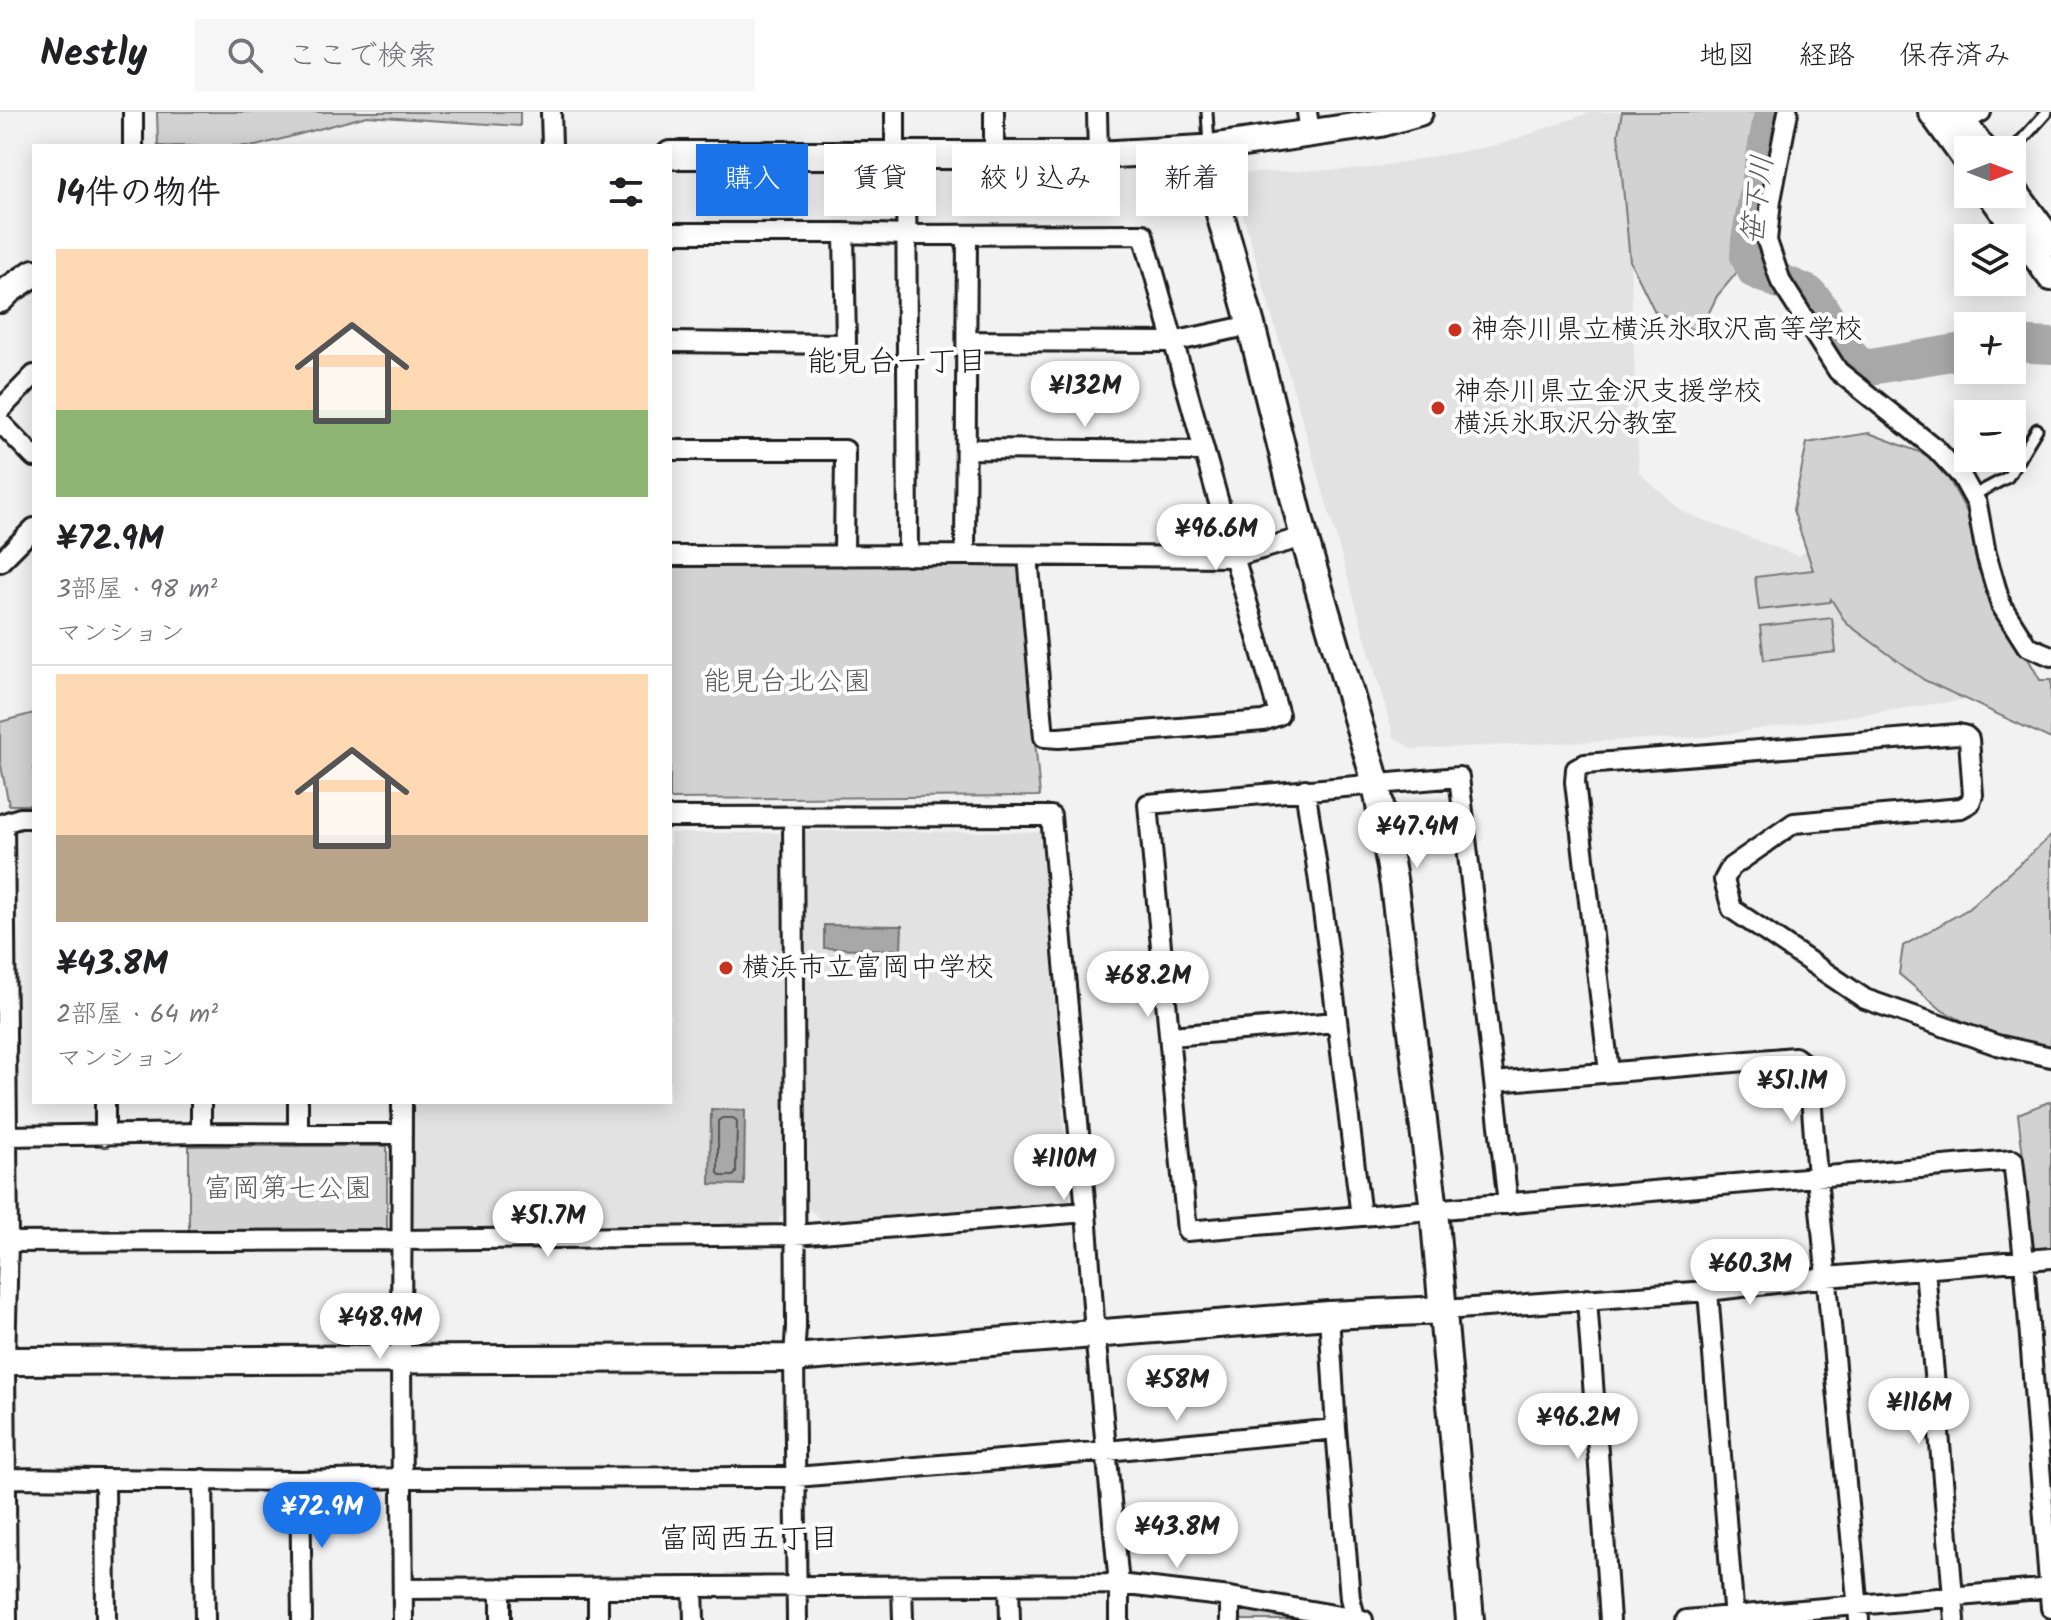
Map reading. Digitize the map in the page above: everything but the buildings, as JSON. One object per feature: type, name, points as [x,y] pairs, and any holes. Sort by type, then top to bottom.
[{"type":"street","points":[[133,112],[133,144]]},
{"type":"street","points":[[551,112],[552,144]]},
{"type":"street","points":[[895,112],[899,144]]},
{"type":"street","points":[[994,112],[994,144]]},
{"type":"street","points":[[1097,112],[1098,144]]},
{"type":"street","points":[[1221,144],[1309,122],[1381,123],[1419,112]]},
{"type":"street","points":[[1788,112],[1771,200],[1767,241],[1781,282],[1838,371],[1951,463],[1962,477],[1977,504],[1992,581],[2001,605],[2027,646],[2051,656]]},
{"type":"street","points":[[1932,112],[1954,143]]},
{"type":"street","points":[[1966,115],[1976,136]]},
{"type":"street","points":[[672,155],[824,155]]},
{"type":"street","points":[[2001,208],[2051,277]]},
{"type":"street","points":[[2026,208],[2051,242]]},
{"type":"street","points":[[906,216],[908,556]]},
{"type":"street","points":[[1223,216],[1304,537],[1376,783],[1394,885],[1434,1210],[1470,1620]]},
{"type":"street","points":[[672,233],[1143,234],[1279,715],[1263,721],[1044,737],[1028,556]]},
{"type":"street","points":[[672,342],[846,344],[844,233]]},
{"type":"street","points":[[965,555],[967,235]]},
{"type":"street","points":[[0,299],[32,274]]},
{"type":"street","points":[[967,341],[1173,342],[1251,325]]},
{"type":"street","points":[[0,410],[32,377]]},
{"type":"street","points":[[0,422],[32,455]]},
{"type":"street","points":[[967,449],[1204,451]]},
{"type":"street","points":[[672,450],[845,450],[844,556]]},
{"type":"street","points":[[0,562],[32,530]]},
{"type":"street","points":[[672,556],[1233,557],[1304,537]]},
{"type":"street","points":[[1609,1072],[1575,782],[1576,769],[1585,764],[1958,734],[1969,739],[1973,795],[1970,803],[1961,808],[1794,823],[1731,867],[1724,880],[1732,909],[1865,999],[1997,1045],[2051,1057]]},
{"type":"street","points":[[1508,1204],[1459,777],[1148,804],[1187,1231],[1508,1204],[2013,1160],[2024,1260],[2051,1608]]},
{"type":"street","points":[[1305,789],[1322,890],[1361,1216]]},
{"type":"street","points":[[672,817],[1051,816],[1119,1584],[1119,1620]]},
{"type":"street","points":[[793,817],[797,1620]]},
{"type":"street","points":[[7,1620],[5,1361],[8,1242],[4,823],[32,818]]},
{"type":"street","points":[[1171,1036],[1336,1022]]},
{"type":"street","points":[[1494,1082],[1795,1057],[1809,1068],[1858,1612]]},
{"type":"street","points":[[105,1104],[105,1136]]},
{"type":"street","points":[[201,1104],[201,1133]]},
{"type":"street","points":[[298,1104],[298,1134]]},
{"type":"street","points":[[402,1104],[403,1620]]},
{"type":"street","points":[[6,1136],[402,1134]]},
{"type":"street","points":[[8,1242],[795,1235],[1086,1212]]},
{"type":"street","points":[[5,1361],[794,1358],[1329,1315],[1708,1291],[1827,1277],[2051,1258]]},
{"type":"street","points":[[1925,1269],[1955,1620]]},
{"type":"street","points":[[1708,1291],[1734,1618]]},
{"type":"street","points":[[1587,1299],[1610,1620]]},
{"type":"street","points":[[1329,1315],[1350,1598],[1358,1620]]},
{"type":"street","points":[[6,1478],[300,1481],[796,1477],[1336,1429]]},
{"type":"street","points":[[203,1479],[205,1620]]},
{"type":"street","points":[[105,1480],[106,1620]]},
{"type":"street","points":[[300,1481],[302,1620]]},
{"type":"street","points":[[403,1589],[1119,1584],[1230,1597],[1358,1620]]},
{"type":"street","points":[[1009,1585],[1010,1620]]},
{"type":"street","points":[[902,1586],[903,1620]]},
{"type":"street","points":[[693,1587],[694,1620]]},
{"type":"street","points":[[501,1588],[501,1620]]},
{"type":"street","points":[[598,1588],[598,1620]]},
{"type":"street","points":[[1686,1620],[1858,1612],[1953,1597],[2050,1588]]},
{"type":"street","points":[[1230,1597],[1230,1620]]},
{"type":"lane","points":[[1205,144],[1207,112]]},
{"type":"lane","points":[[2025,136],[2047,112]]},
{"type":"lane","points":[[1972,496],[2008,477],[2037,429]]},
{"type":"shaded area","name":"神奈川県立横浜氷取沢高等学校","points":[[1591,112],[1624,112],[1639,473],[1683,512],[1798,556],[1836,532],[1970,699],[1703,737],[1412,749],[1394,737],[1243,216],[1248,216],[1248,173],[1365,169],[1502,144]]},
{"type":"shaded area","points":[[805,831],[1041,832],[1068,1202],[828,1225],[808,1208]]},
{"type":"shaded area","name":"横浜市立富岡中学校","points":[[672,833],[782,833],[784,1215],[780,1216],[778,1228],[418,1231],[412,1224],[412,1104],[672,1104]]},
{"type":"green space","points":[[157,112],[520,112],[520,126],[367,116],[263,144],[158,144]]},
{"type":"green space","points":[[1622,112],[1758,112],[1774,178],[1754,252],[1717,296],[1699,333],[1655,312],[1630,261],[1618,134]]},
{"type":"green space","points":[[1869,433],[1938,459],[1967,512],[1978,569],[2040,680],[2051,680],[2051,739],[1924,680],[1846,623],[1831,599],[1830,602],[1759,610],[1755,577],[1813,570],[1793,510],[1807,443]]},
{"type":"green space","name":"能見台北公園","points":[[1019,561],[1040,796],[672,799],[672,566]]},
{"type":"green space","points":[[1832,618],[1836,652],[1764,660],[1760,626]]},
{"type":"green space","points":[[32,714],[32,805],[9,805],[0,761],[0,722]]},
{"type":"green space","points":[[2051,836],[2051,1059],[1996,1038],[1943,1011],[1899,974],[1903,946],[1968,909]]},
{"type":"green space","points":[[2051,1101],[2051,1248],[2034,1249],[2018,1114]]},
{"type":"green space","name":"富岡第七公園","points":[[189,1146],[387,1146],[387,1232],[189,1231]]},
{"type":"green space","points":[[1240,1608],[1316,1620],[1240,1620]]},
{"type":"water","points":[[824,925],[902,926],[901,950],[824,948]]},
{"type":"water","points":[[711,1109],[745,1110],[744,1185],[710,1184]]},
{"type":"waterway","name":"笹下川","points":[[1772,112],[1749,240],[1748,256],[1755,271],[1808,293],[1853,360],[1865,368],[1954,352]]},
{"type":"waterway","name":"笹下川","points":[[2026,345],[2051,346]]},
{"type":"place","name":"神奈川県立横浜氷取沢高等学校","points":[[1455,330]]},
{"type":"place","name":"神奈川県立金沢支援学校 横浜氷取沢分教室","points":[[1438,408]]},
{"type":"place","name":"横浜市立富岡中学校","points":[[726,968]]},
{"type":"district","name":"能見台一丁目","points":[[897,363]]},
{"type":"district","name":"富岡西五丁目","points":[[749,1540]]}]
